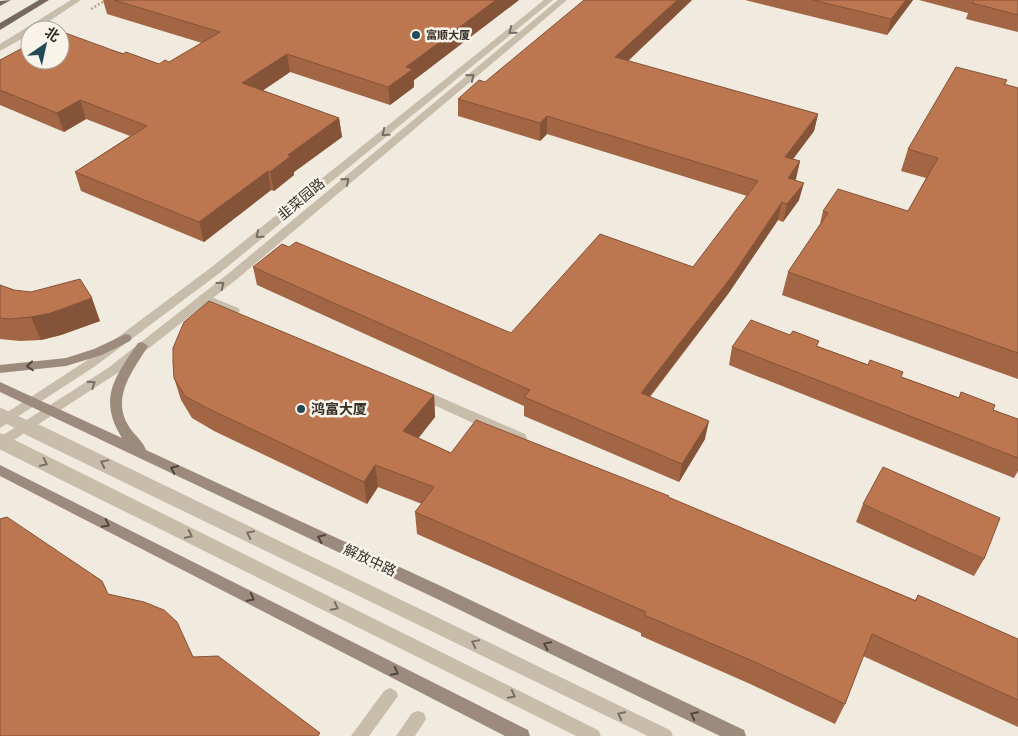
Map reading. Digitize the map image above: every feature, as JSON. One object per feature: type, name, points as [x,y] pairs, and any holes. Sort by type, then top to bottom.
[{"type":"main road","points":[[0,4],[7,0]]},
{"type":"main road","points":[[0,27],[45,0]]},
{"type":"main road","points":[[0,369],[66,362],[98,352],[126,338]]},
{"type":"main road","points":[[142,346],[117,388],[114,406],[117,420],[130,440],[150,457]]},
{"type":"main road","name":"解放中路","points":[[0,388],[438,592],[738,736]]},
{"type":"main road","points":[[0,470],[522,736]]},
{"type":"main road","points":[[0,482],[42,492]]},
{"type":"street","points":[[46,20],[77,0]]},
{"type":"street","name":"韭菜园路","points":[[0,423],[126,338],[217,269],[549,0]]},
{"type":"street","name":"韭菜园路","points":[[0,443],[112,371],[204,298],[563,0]]},
{"type":"street","points":[[0,48],[20,36]]},
{"type":"street","points":[[204,298],[250,318]]},
{"type":"street","points":[[404,387],[532,443]]},
{"type":"street","name":"解放中路","points":[[0,414],[665,736]]},
{"type":"street","points":[[0,443],[593,736]]},
{"type":"street","points":[[359,736],[390,696]]},
{"type":"street","points":[[404,736],[418,719]]},
{"type":"building","points":[[114,0],[496,0],[406,67],[413,69],[388,87],[287,54],[242,83],[339,118],[288,155],[291,156],[270,172],[268,171],[199,222],[75,172],[147,126],[80,100],[57,113],[0,90],[0,60],[20,49],[20,70],[70,70],[70,35],[123,54],[126,52],[159,64],[165,60],[169,62],[220,32]]},
{"type":"building","points":[[584,0],[677,0],[615,57],[818,114],[785,157],[800,161],[788,178],[804,183],[787,204],[782,202],[732,276],[641,393],[709,421],[682,464],[524,397],[530,390],[253,267],[282,244],[289,247],[296,242],[511,333],[600,234],[693,267],[758,181],[547,116],[540,123],[458,99],[479,80],[485,82]]},
{"type":"building","points":[[813,0],[906,0],[891,19]]},
{"type":"building","points":[[974,0],[1018,0],[1018,15],[972,3]]},
{"type":"building","points":[[956,67],[1007,80],[1004,84],[1018,88],[1018,353],[788,272],[828,213],[823,211],[838,189],[908,211],[938,158],[908,149]]},
{"type":"building","points":[[80,279],[92,298],[51,313],[31,317],[0,318],[0,285],[14,290],[31,292]]},
{"type":"building","points":[[209,301],[434,395],[403,431],[451,453],[476,420],[669,496],[916,601],[918,595],[1018,639],[1018,700],[872,634],[845,704],[755,662],[644,615],[646,612],[415,512],[434,487],[375,465],[364,482],[185,396],[174,378],[173,348],[184,322]]},
{"type":"building","points":[[751,320],[790,335],[793,331],[819,341],[816,346],[868,365],[870,360],[903,372],[901,377],[959,398],[961,392],[995,405],[993,410],[1018,419],[1018,458],[732,347]]},
{"type":"building","points":[[883,467],[1000,518],[984,559],[863,504]]},
{"type":"building","points":[[7,517],[102,581],[108,594],[144,602],[164,610],[177,622],[193,657],[218,656],[320,733],[318,736],[0,736],[0,519]]},
{"type":"place","name":"富顺大厦","points":[[416,35]]},
{"type":"place","name":"鸿富大厦","points":[[301,409]]}]
